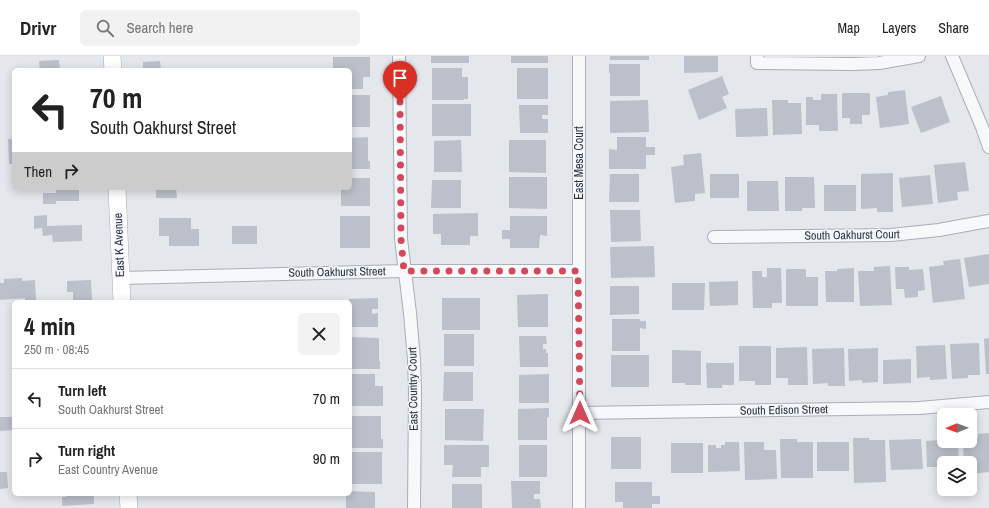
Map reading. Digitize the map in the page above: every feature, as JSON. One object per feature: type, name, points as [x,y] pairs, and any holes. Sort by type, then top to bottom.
[{"type":"street","points":[[112,56],[113,68]]},
{"type":"street","name":"East Country Court","points":[[399,56],[401,239],[414,360],[414,508]]},
{"type":"street","name":"East Mesa Court","points":[[579,56],[578,271],[580,413]]},
{"type":"street","points":[[757,60],[853,64],[879,63],[919,56]]},
{"type":"street","points":[[952,56],[989,147]]},
{"type":"street","name":"East K Avenue","points":[[117,190],[122,300]]},
{"type":"street","name":"South Oakhurst Court","points":[[714,237],[891,236],[939,230],[989,220]]},
{"type":"street","name":"South Oakhurst Street","points":[[121,278],[404,271],[578,271]]},
{"type":"street","name":"South Edison Street","points":[[580,413],[919,408],[989,402]]},
{"type":"street","points":[[579,508],[580,413]]},
{"type":"street","points":[[128,496],[129,508]]},
{"type":"building","points":[[431,56],[469,56],[469,63],[431,63]]},
{"type":"building","points":[[511,56],[548,56],[548,63],[511,63]]},
{"type":"building","points":[[610,56],[649,56],[649,60],[610,60]]},
{"type":"building","points":[[684,56],[718,56],[718,72],[684,73]]},
{"type":"building","points":[[333,57],[370,57],[370,77],[363,77],[363,89],[352,89],[352,68],[333,68]]},
{"type":"building","points":[[59,60],[60,68],[40,68],[39,61]]},
{"type":"building","points":[[160,61],[161,68],[143,68],[143,62]]},
{"type":"building","points":[[609,64],[640,64],[640,96],[610,96]]},
{"type":"building","points":[[432,68],[462,68],[462,77],[468,77],[468,99],[432,100]]},
{"type":"building","points":[[517,68],[548,68],[548,99],[517,99]]},
{"type":"building","points":[[722,76],[729,94],[722,97],[727,108],[699,120],[688,90]]},
{"type":"building","points":[[905,90],[909,124],[880,128],[876,97],[888,95],[888,92]]},
{"type":"building","points":[[842,93],[870,93],[870,115],[862,115],[862,124],[850,124],[850,118],[842,118]]},
{"type":"building","points":[[821,94],[837,94],[838,131],[819,131],[819,125],[806,125],[806,97],[813,97],[813,100],[821,100]]},
{"type":"building","points":[[352,95],[370,95],[370,127],[352,127]]},
{"type":"building","points":[[941,96],[950,122],[921,133],[911,107]]},
{"type":"building","points":[[648,100],[649,132],[610,133],[610,101]]},
{"type":"building","points":[[772,100],[788,100],[788,103],[801,103],[802,134],[773,135]]},
{"type":"building","points":[[432,104],[471,104],[471,136],[432,136]]},
{"type":"building","points":[[519,105],[548,105],[548,115],[542,115],[542,119],[548,119],[548,133],[520,133]]},
{"type":"building","points":[[767,108],[768,136],[736,137],[735,109]]},
{"type":"building","points":[[368,137],[368,161],[370,161],[370,169],[352,169],[352,138]]},
{"type":"building","points":[[617,137],[646,137],[646,147],[655,147],[655,155],[646,155],[646,169],[609,169],[609,149],[617,150]]},
{"type":"building","points":[[8,139],[12,139],[12,164],[9,164]]},
{"type":"building","points":[[461,140],[462,172],[434,172],[434,141]]},
{"type":"building","points":[[509,140],[546,140],[546,173],[509,172]]},
{"type":"building","points":[[701,153],[705,193],[695,194],[695,201],[675,203],[671,167],[684,165],[683,155]]},
{"type":"building","points":[[965,162],[969,191],[957,192],[958,200],[938,203],[934,165]]},
{"type":"building","points":[[893,173],[893,212],[877,212],[877,208],[861,209],[861,174]]},
{"type":"building","points":[[610,174],[639,174],[639,202],[609,202]]},
{"type":"building","points":[[710,174],[739,174],[739,198],[710,198]]},
{"type":"building","points":[[930,175],[933,204],[902,207],[899,178]]},
{"type":"building","points":[[509,177],[547,177],[547,209],[509,208]]},
{"type":"building","points":[[785,177],[814,177],[815,208],[802,208],[802,211],[785,211]]},
{"type":"building","points":[[352,178],[370,178],[370,206],[341,206],[341,190],[352,190]]},
{"type":"building","points":[[432,180],[461,180],[461,208],[431,208]]},
{"type":"building","points":[[747,181],[778,181],[779,211],[747,211]]},
{"type":"building","points":[[824,185],[856,185],[856,211],[824,211]]},
{"type":"building","points":[[56,190],[79,190],[79,201],[56,201],[56,204],[43,204],[43,193],[56,193]]},
{"type":"building","points":[[156,190],[176,190],[177,198],[156,198]]},
{"type":"building","points":[[610,210],[640,210],[641,241],[611,242]]},
{"type":"building","points":[[478,213],[478,236],[470,236],[470,245],[441,245],[441,234],[433,234],[433,214]]},
{"type":"building","points":[[47,215],[47,226],[82,225],[82,241],[53,242],[52,235],[43,236],[42,228],[34,229],[34,216]]},
{"type":"building","points":[[340,216],[370,216],[370,248],[340,248]]},
{"type":"building","points":[[510,216],[547,216],[547,236],[540,235],[539,248],[510,248],[510,239],[502,239],[502,230],[510,230]]},
{"type":"building","points":[[159,218],[191,218],[191,229],[199,229],[199,246],[169,246],[169,236],[159,236]]},
{"type":"building","points":[[232,226],[257,226],[257,244],[232,244]]},
{"type":"building","points":[[654,246],[655,277],[611,278],[610,247]]},
{"type":"building","points":[[989,254],[989,284],[969,287],[964,258]]},
{"type":"building","points":[[960,259],[965,299],[933,303],[929,267],[944,265],[943,261]]},
{"type":"building","points":[[890,266],[892,305],[860,306],[858,271],[874,271],[874,267]]},
{"type":"building","points":[[895,267],[909,267],[909,270],[923,269],[925,290],[918,291],[918,297],[905,298],[904,289],[896,289]]},
{"type":"building","points":[[767,268],[781,268],[782,303],[772,303],[772,308],[753,308],[752,271],[762,271],[762,277],[767,277]]},
{"type":"building","points":[[854,268],[854,302],[826,302],[825,271],[837,271],[837,269]]},
{"type":"building","points":[[786,269],[806,269],[806,277],[818,277],[818,306],[786,306]]},
{"type":"building","points":[[22,278],[22,281],[35,280],[36,300],[25,300],[25,298],[0,300],[0,283],[4,283],[4,279]]},
{"type":"building","points":[[91,280],[92,300],[73,300],[73,292],[67,292],[67,281]]},
{"type":"building","points":[[738,281],[738,305],[710,306],[709,282]]},
{"type":"building","points":[[672,283],[705,283],[704,310],[672,310]]},
{"type":"building","points":[[610,286],[639,286],[639,314],[610,315]]},
{"type":"building","points":[[548,294],[548,327],[518,327],[517,295]]},
{"type":"building","points":[[378,298],[378,309],[372,309],[372,314],[378,313],[378,327],[352,327],[352,300],[349,299]]},
{"type":"building","points":[[442,298],[480,298],[480,330],[442,330]]},
{"type":"building","points":[[612,319],[640,319],[640,321],[646,321],[646,329],[640,328],[640,351],[612,351]]},
{"type":"building","points":[[444,334],[474,334],[474,366],[444,366]]},
{"type":"building","points":[[519,336],[546,336],[547,344],[543,344],[543,349],[546,349],[546,353],[548,353],[548,367],[520,367]]},
{"type":"building","points":[[352,337],[379,338],[380,369],[352,369]]},
{"type":"building","points":[[989,338],[989,374],[986,374],[984,339]]},
{"type":"building","points":[[979,343],[980,375],[968,375],[968,378],[952,379],[950,344]]},
{"type":"building","points":[[945,345],[947,379],[930,380],[930,377],[917,378],[916,346]]},
{"type":"building","points":[[739,346],[771,346],[771,385],[755,385],[755,381],[739,381]]},
{"type":"building","points":[[807,347],[808,385],[788,385],[788,378],[776,378],[776,348]]},
{"type":"building","points":[[844,348],[845,386],[828,386],[828,383],[813,384],[812,349]]},
{"type":"building","points":[[878,348],[878,382],[862,383],[862,380],[849,381],[848,349]]},
{"type":"building","points":[[672,350],[701,351],[701,385],[672,383]]},
{"type":"building","points":[[611,355],[649,355],[649,387],[611,387]]},
{"type":"building","points":[[911,359],[911,383],[883,384],[883,360]]},
{"type":"building","points":[[706,363],[734,363],[734,385],[722,385],[722,388],[707,388]]},
{"type":"building","points":[[444,372],[473,372],[473,401],[443,401]]},
{"type":"building","points":[[352,374],[375,374],[375,386],[383,386],[383,406],[352,406]]},
{"type":"building","points":[[549,374],[549,403],[519,403],[519,375]]},
{"type":"building","points":[[549,408],[549,417],[547,417],[547,440],[518,440],[518,409]]},
{"type":"building","points":[[445,409],[484,409],[483,441],[445,440]]},
{"type":"building","points":[[352,416],[381,416],[381,439],[383,439],[383,448],[352,448]]},
{"type":"building","points":[[0,417],[12,417],[12,430],[0,431]]},
{"type":"building","points":[[989,433],[989,472],[977,473],[977,456],[964,456],[963,448],[977,448],[978,434]]},
{"type":"building","points":[[611,437],[641,437],[641,469],[611,469]]},
{"type":"building","points":[[853,438],[885,440],[886,482],[854,483]]},
{"type":"building","points":[[780,439],[797,439],[797,442],[813,442],[813,478],[781,478]]},
{"type":"building","points":[[921,439],[923,469],[891,470],[889,440]]},
{"type":"building","points":[[937,440],[937,448],[958,448],[959,456],[937,456],[937,467],[927,467],[926,441]]},
{"type":"building","points":[[725,442],[739,442],[740,471],[708,472],[708,445],[716,445],[716,448],[721,448],[721,445],[725,445]]},
{"type":"building","points":[[744,442],[764,442],[764,450],[776,450],[777,479],[745,480]]},
{"type":"building","points":[[817,442],[849,442],[849,471],[817,471]]},
{"type":"building","points":[[671,443],[703,443],[703,473],[671,473]]},
{"type":"building","points":[[444,445],[489,445],[489,467],[481,467],[481,477],[452,477],[453,465],[444,465]]},
{"type":"building","points":[[519,445],[547,445],[547,477],[519,477]]},
{"type":"building","points":[[352,452],[382,452],[382,484],[352,484]]},
{"type":"building","points":[[0,472],[7,472],[8,488],[0,489]]},
{"type":"building","points":[[511,481],[540,481],[540,494],[534,494],[534,499],[540,499],[541,508],[512,508]]},
{"type":"building","points":[[615,482],[652,482],[652,496],[660,496],[660,504],[652,504],[652,508],[623,508],[623,502],[615,502]]},
{"type":"building","points":[[452,484],[482,484],[482,508],[452,508]]},
{"type":"building","points":[[352,491],[375,492],[375,508],[346,508],[346,496],[352,496]]},
{"type":"building","points":[[94,496],[94,504],[62,506],[62,497]]},
{"type":"route","points":[[400,102],[401,239],[404,271],[578,271],[580,413]]}]
